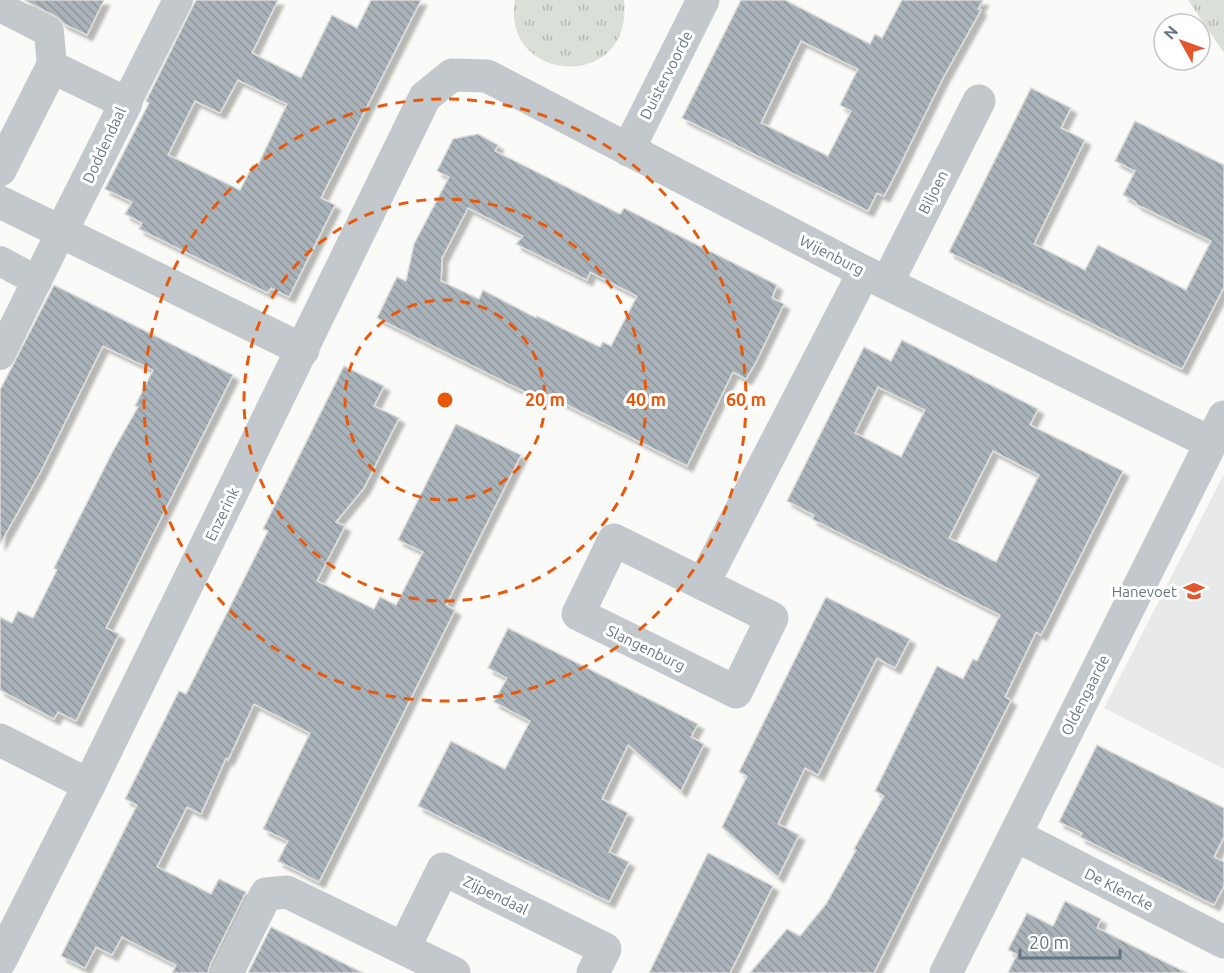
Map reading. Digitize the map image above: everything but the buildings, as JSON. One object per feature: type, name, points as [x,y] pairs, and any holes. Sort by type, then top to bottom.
[{"type":"street","points":[[126,103],[178,0]]},
{"type":"street","name":"Duistervoorde","points":[[628,150],[703,0]]},
{"type":"street","points":[[0,7],[49,32],[52,68],[0,170]]},
{"type":"street","name":"Doddendaal","points":[[52,68],[126,103],[61,232]]},
{"type":"street","name":"Wijenburg","points":[[452,75],[487,76],[876,277],[1218,430]]},
{"type":"street","name":"Enzerink","points":[[0,961],[303,350],[425,97],[452,75]]},
{"type":"street","name":"Biljoen","points":[[876,277],[979,101]]},
{"type":"street","points":[[0,202],[303,350]]},
{"type":"street","points":[[0,355],[61,232]]},
{"type":"street","points":[[0,261],[37,281]]},
{"type":"street","points":[[703,584],[876,277]]},
{"type":"street","name":"Oldengaarde","points":[[946,973],[1218,430]]},
{"type":"street","name":"Slangenburg","points":[[614,540],[703,584],[772,618],[736,692],[578,614],[614,540]]},
{"type":"street","points":[[0,740],[89,785]]},
{"type":"street","name":"De Klencke","points":[[1015,836],[1224,942]]},
{"type":"street","name":"Zijpendaal","points":[[404,948],[443,869],[605,949],[593,973]]},
{"type":"street","points":[[227,973],[266,894],[287,892],[454,973]]},
{"type":"shaded area","name":"Hanevoet","points":[[1224,474],[1224,769],[1104,708]]},
{"type":"green space","points":[[515,0],[624,0],[622,30],[609,51],[590,63],[568,66],[546,61],[527,49],[516,28]]},
{"type":"green space","points":[[1188,0],[1224,0],[1224,53],[1212,35],[1212,12],[1196,12]]},
{"type":"place","name":"Hanevoet","points":[[1194,591]]}]
